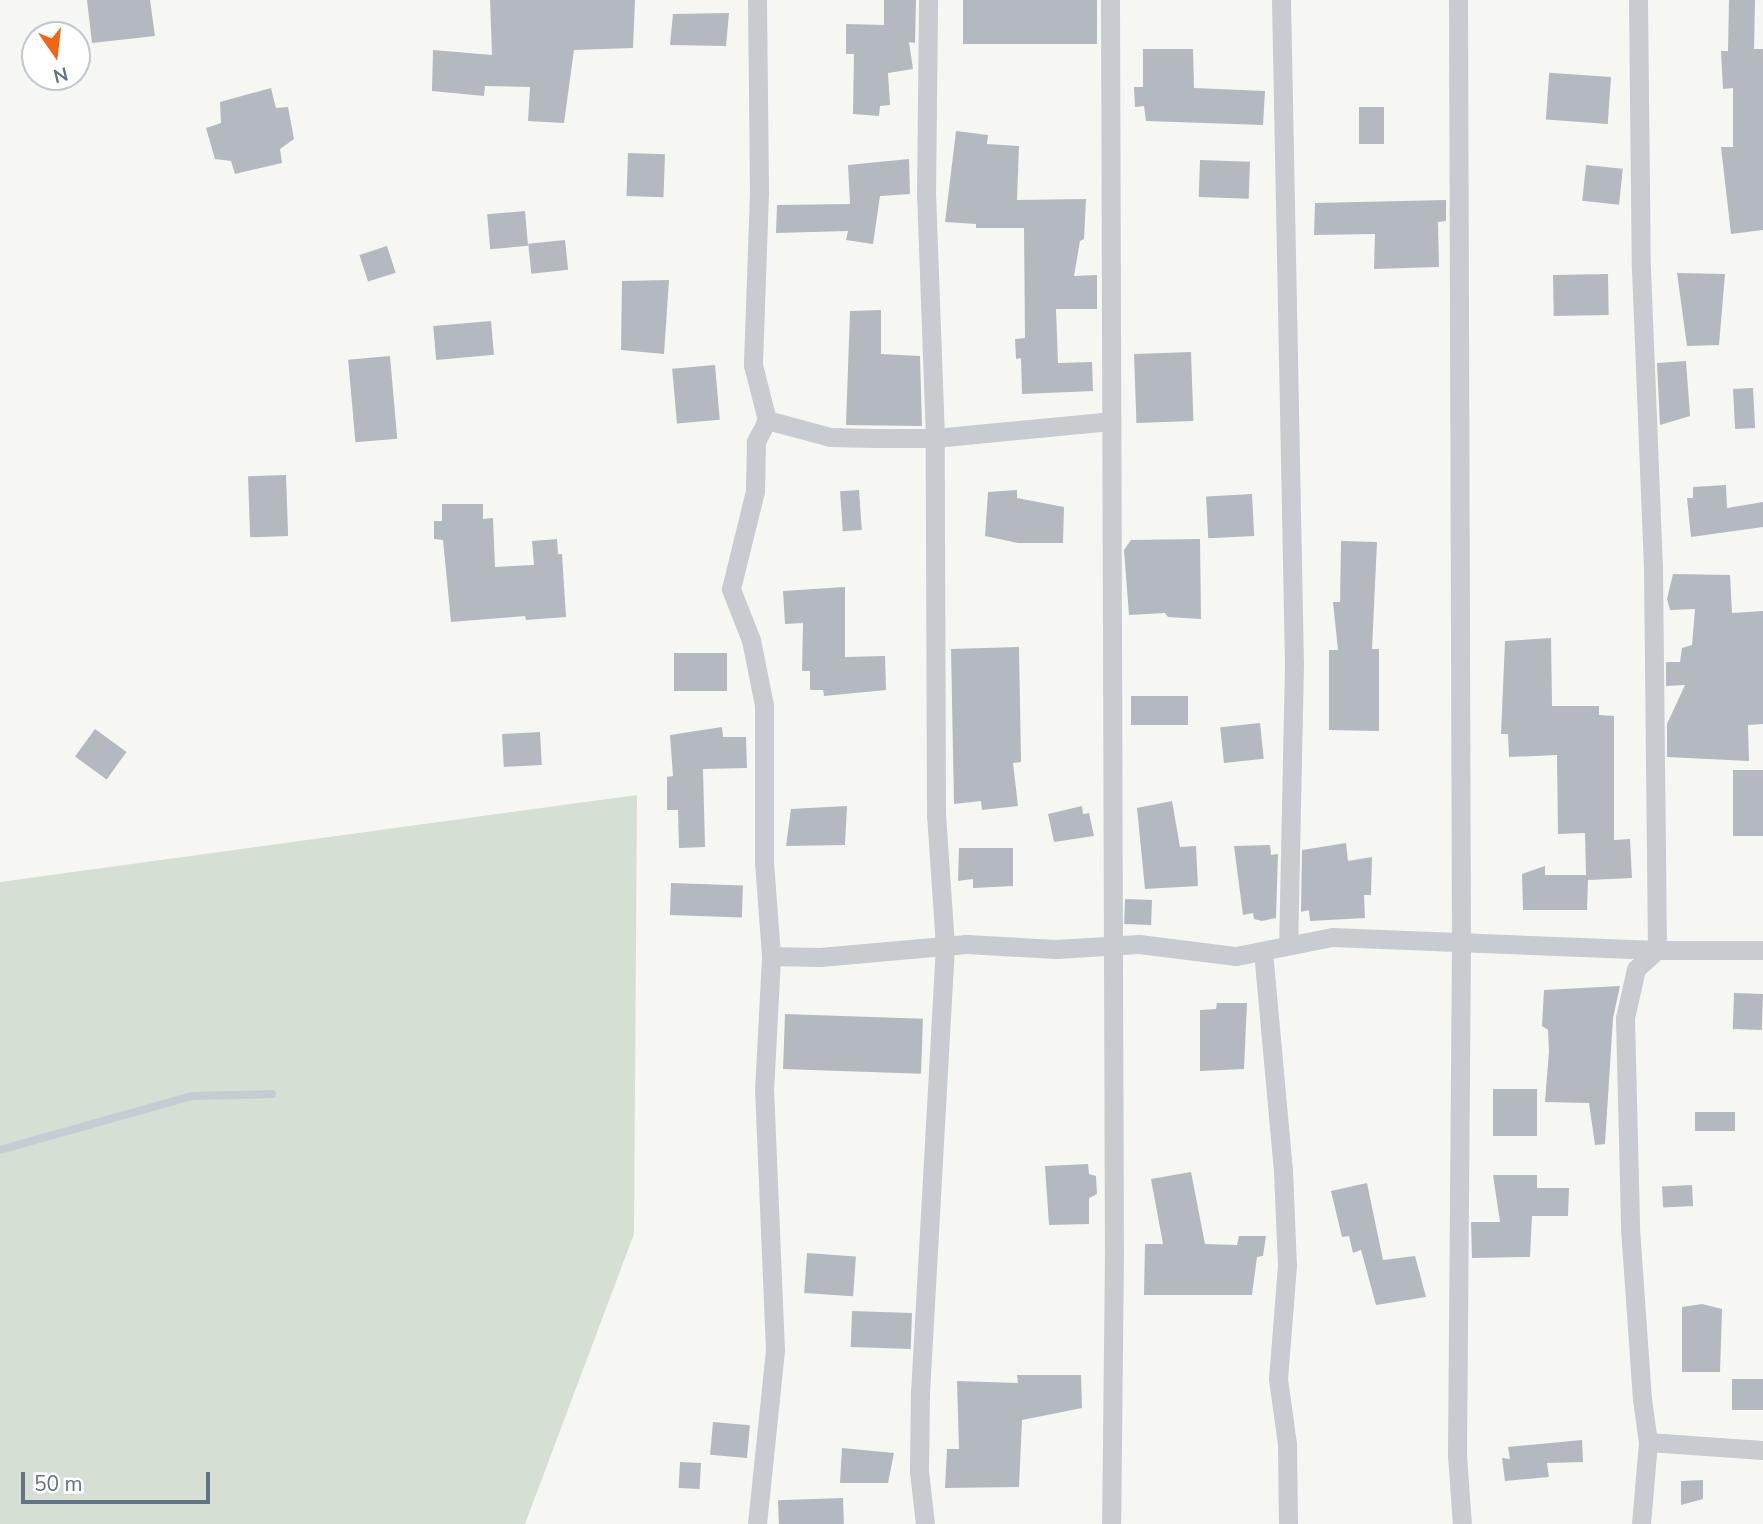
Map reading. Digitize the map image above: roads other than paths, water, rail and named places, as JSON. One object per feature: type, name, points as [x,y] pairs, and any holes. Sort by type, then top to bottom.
[{"type":"street","points":[[757,0],[759,192],[753,365],[767,420],[756,442],[755,491],[731,589],[751,640],[764,705],[764,862],[771,956],[764,1091],[775,1350],[757,1524]]},
{"type":"street","points":[[925,1524],[919,1471],[920,1393],[945,946],[936,815],[935,438],[926,197],[928,0]]},
{"type":"street","points":[[1110,0],[1111,1524]]},
{"type":"street","points":[[1281,0],[1294,664],[1288,944]]},
{"type":"street","points":[[1458,0],[1461,945],[1457,1455],[1462,1524]]},
{"type":"street","points":[[1638,0],[1641,269],[1653,569],[1657,950],[1636,969],[1625,1018],[1629,1228],[1648,1441],[1641,1524]]},
{"type":"street","points":[[767,420],[830,437],[935,438],[1110,421]]},
{"type":"street","points":[[771,956],[820,957],[945,946],[1056,949],[1112,944],[1216,955],[1263,951],[1332,937],[1461,945],[1763,950]]},
{"type":"street","points":[[1263,951],[1283,1171],[1287,1265],[1278,1380],[1287,1444],[1288,1524]]},
{"type":"street","points":[[1648,1441],[1763,1450]]},
{"type":"waterway","points":[[0,1150],[192,1096],[272,1094]]}]
